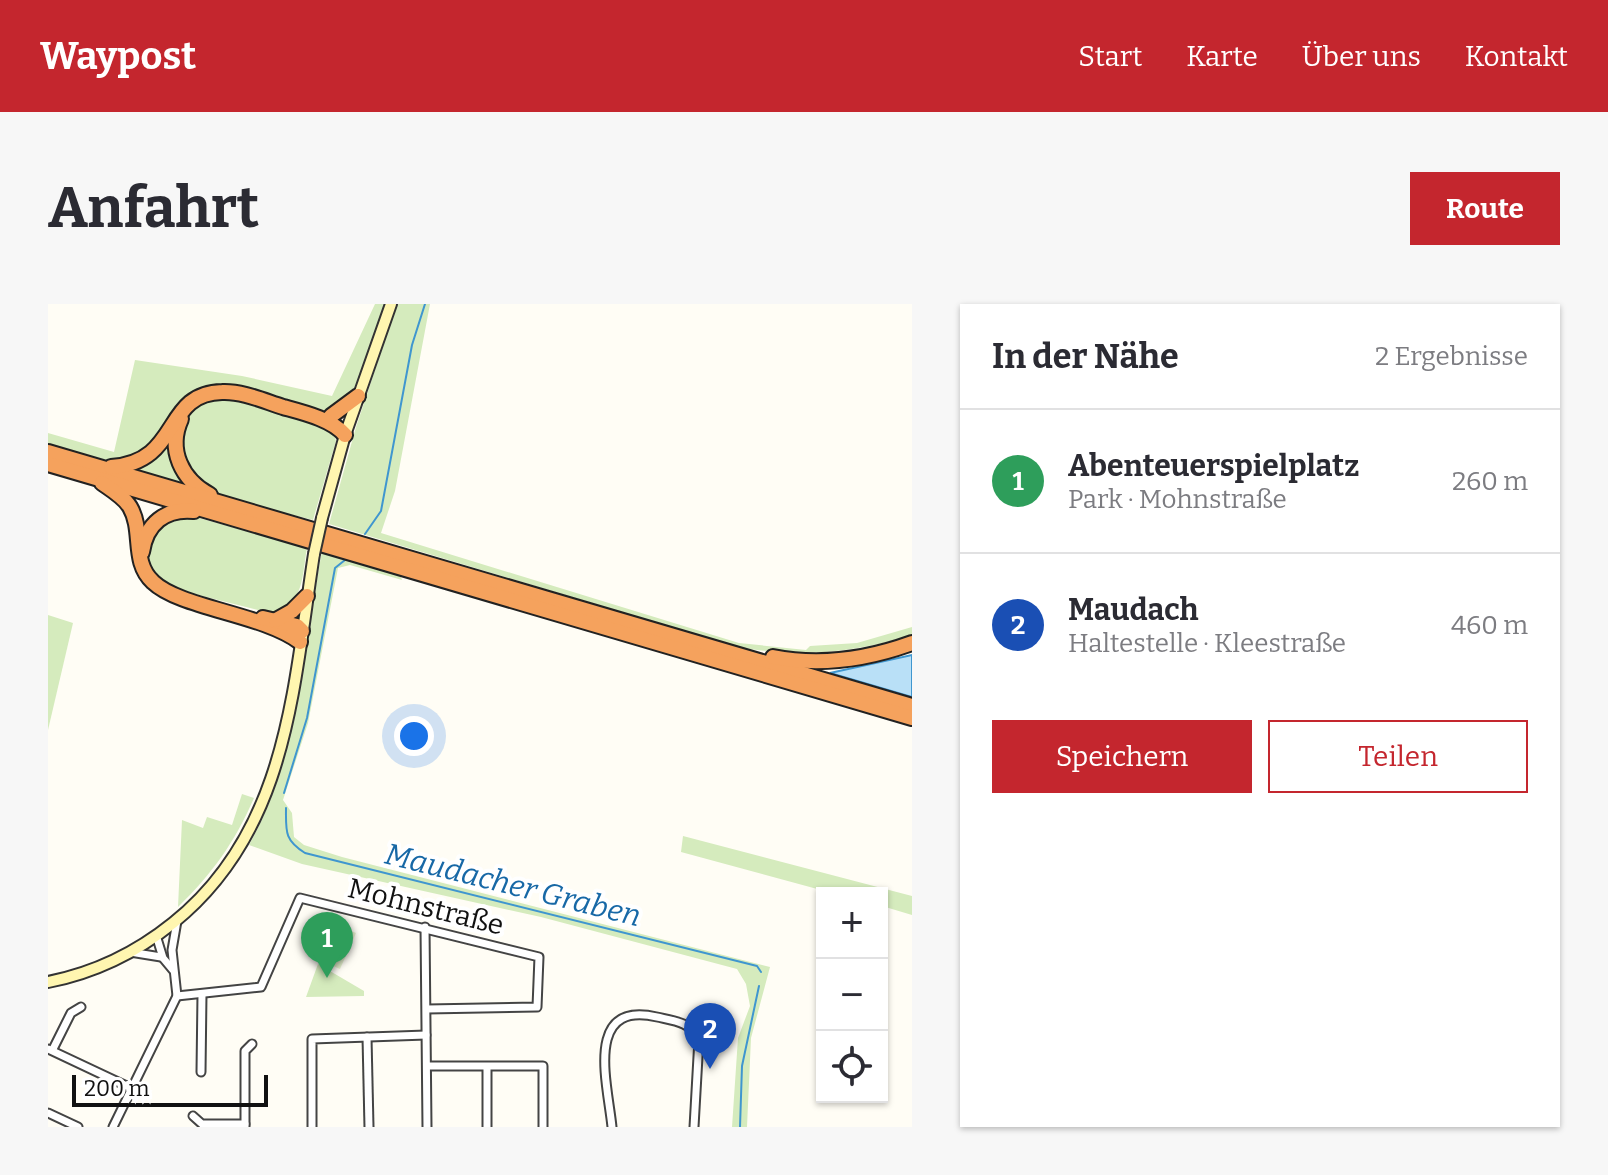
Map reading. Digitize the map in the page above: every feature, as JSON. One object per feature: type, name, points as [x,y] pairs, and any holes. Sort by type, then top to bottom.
[{"type":"highway","points":[[48,464],[99,473],[140,463],[150,456],[187,406],[196,399],[223,391],[304,413],[331,416],[344,431]]},
{"type":"highway","points":[[331,416],[358,396]]},
{"type":"highway","points":[[187,406],[176,430],[179,463],[199,489],[226,510]]},
{"type":"highway","points":[[304,413],[344,431]]},
{"type":"highway","points":[[48,452],[99,473],[912,706]]},
{"type":"highway","points":[[99,473],[131,508],[140,560],[148,577],[161,589],[247,616],[298,637],[297,626],[247,616]]},
{"type":"highway","points":[[140,560],[148,531],[163,516],[184,510],[226,510],[912,718]]},
{"type":"highway","points":[[276,620],[292,611],[307,596]]},
{"type":"highway","points":[[706,645],[808,661],[853,658],[912,643]]},
{"type":"street","points":[[48,982],[80,973],[130,952],[156,935],[212,887],[244,843],[275,772],[314,554],[344,431],[391,304]]},
{"type":"street","name":"Mohnstraße","points":[[177,996],[255,989],[265,984],[300,898],[539,957],[537,1007],[427,1009]]},
{"type":"street","points":[[113,1127],[177,996],[172,950],[177,919]]},
{"type":"street","points":[[425,927],[427,1127]]},
{"type":"street","points":[[156,935],[172,950]]},
{"type":"street","points":[[156,935],[163,958],[173,970]]},
{"type":"street","points":[[130,952],[163,958]]},
{"type":"street","points":[[201,1072],[202,994]]},
{"type":"street","points":[[81,1007],[71,1013],[50,1049],[133,1089]]},
{"type":"street","points":[[612,1127],[605,1042],[616,1023],[640,1014],[683,1023],[699,1039],[694,1127]]},
{"type":"street","points":[[312,1127],[312,1039],[426,1035]]},
{"type":"street","points":[[367,1037],[369,1127]]},
{"type":"street","points":[[193,1116],[202,1124],[245,1125],[245,1051],[252,1044]]},
{"type":"street","points":[[427,1066],[543,1066],[543,1127]]},
{"type":"street","points":[[487,1067],[487,1127]]},
{"type":"street","points":[[48,1113],[78,1127]]},
{"type":"green space","points":[[375,304],[386,304],[367,364],[351,392],[328,411],[209,388],[157,443],[121,464],[48,444],[48,433],[114,452],[135,360],[242,376],[332,396]]},
{"type":"green space","points":[[397,304],[430,304],[395,491],[381,533],[739,643],[806,650],[810,646],[857,643],[912,627],[912,635],[869,646],[826,652],[782,652],[738,647],[329,524],[356,427]]},
{"type":"green space","points":[[236,397],[301,418],[334,434],[336,441],[313,520],[217,494],[191,478],[180,451],[183,424],[199,406]]},
{"type":"green space","points":[[172,438],[196,490],[124,470]]},
{"type":"green space","points":[[181,513],[307,548],[300,588],[291,603],[274,614],[174,589],[163,583],[148,562],[148,545],[156,525]]},
{"type":"green space","points":[[322,551],[399,572],[402,580],[350,565],[338,568],[308,723],[283,800],[292,813],[294,837],[304,845],[342,857],[770,967],[751,1038],[747,1127],[732,1127],[738,1038],[750,1006],[746,984],[737,969],[541,917],[302,864],[249,845],[266,810],[290,738]]},
{"type":"green space","points":[[48,615],[73,623],[48,730]]},
{"type":"green space","points":[[242,794],[254,798],[239,829],[212,870],[178,907],[182,820],[203,828],[207,817],[232,825]]},
{"type":"green space","points":[[683,836],[878,887],[816,889],[681,852]]},
{"type":"green space","points":[[888,890],[912,896],[912,915],[888,908]]},
{"type":"green space","points":[[338,925],[356,933],[340,969],[322,961]]},
{"type":"green space","points":[[318,964],[364,991],[364,996],[306,997]]},
{"type":"water","points":[[912,655],[912,697],[830,673]]},
{"type":"waterway","points":[[365,534],[381,511],[412,345],[425,304]]},
{"type":"waterway","points":[[284,793],[307,718],[335,568],[345,560]]},
{"type":"waterway","name":"Maudacher Graben","points":[[286,808],[290,839],[305,853],[757,966],[761,972]]},
{"type":"waterway","name":"Maudacher Graben","points":[[740,1127],[742,1066],[759,986]]},
{"type":"place","name":"Abenteuerspielplatz","points":[[327,978]]},
{"type":"place","name":"Maudach","points":[[710,1069]]}]
